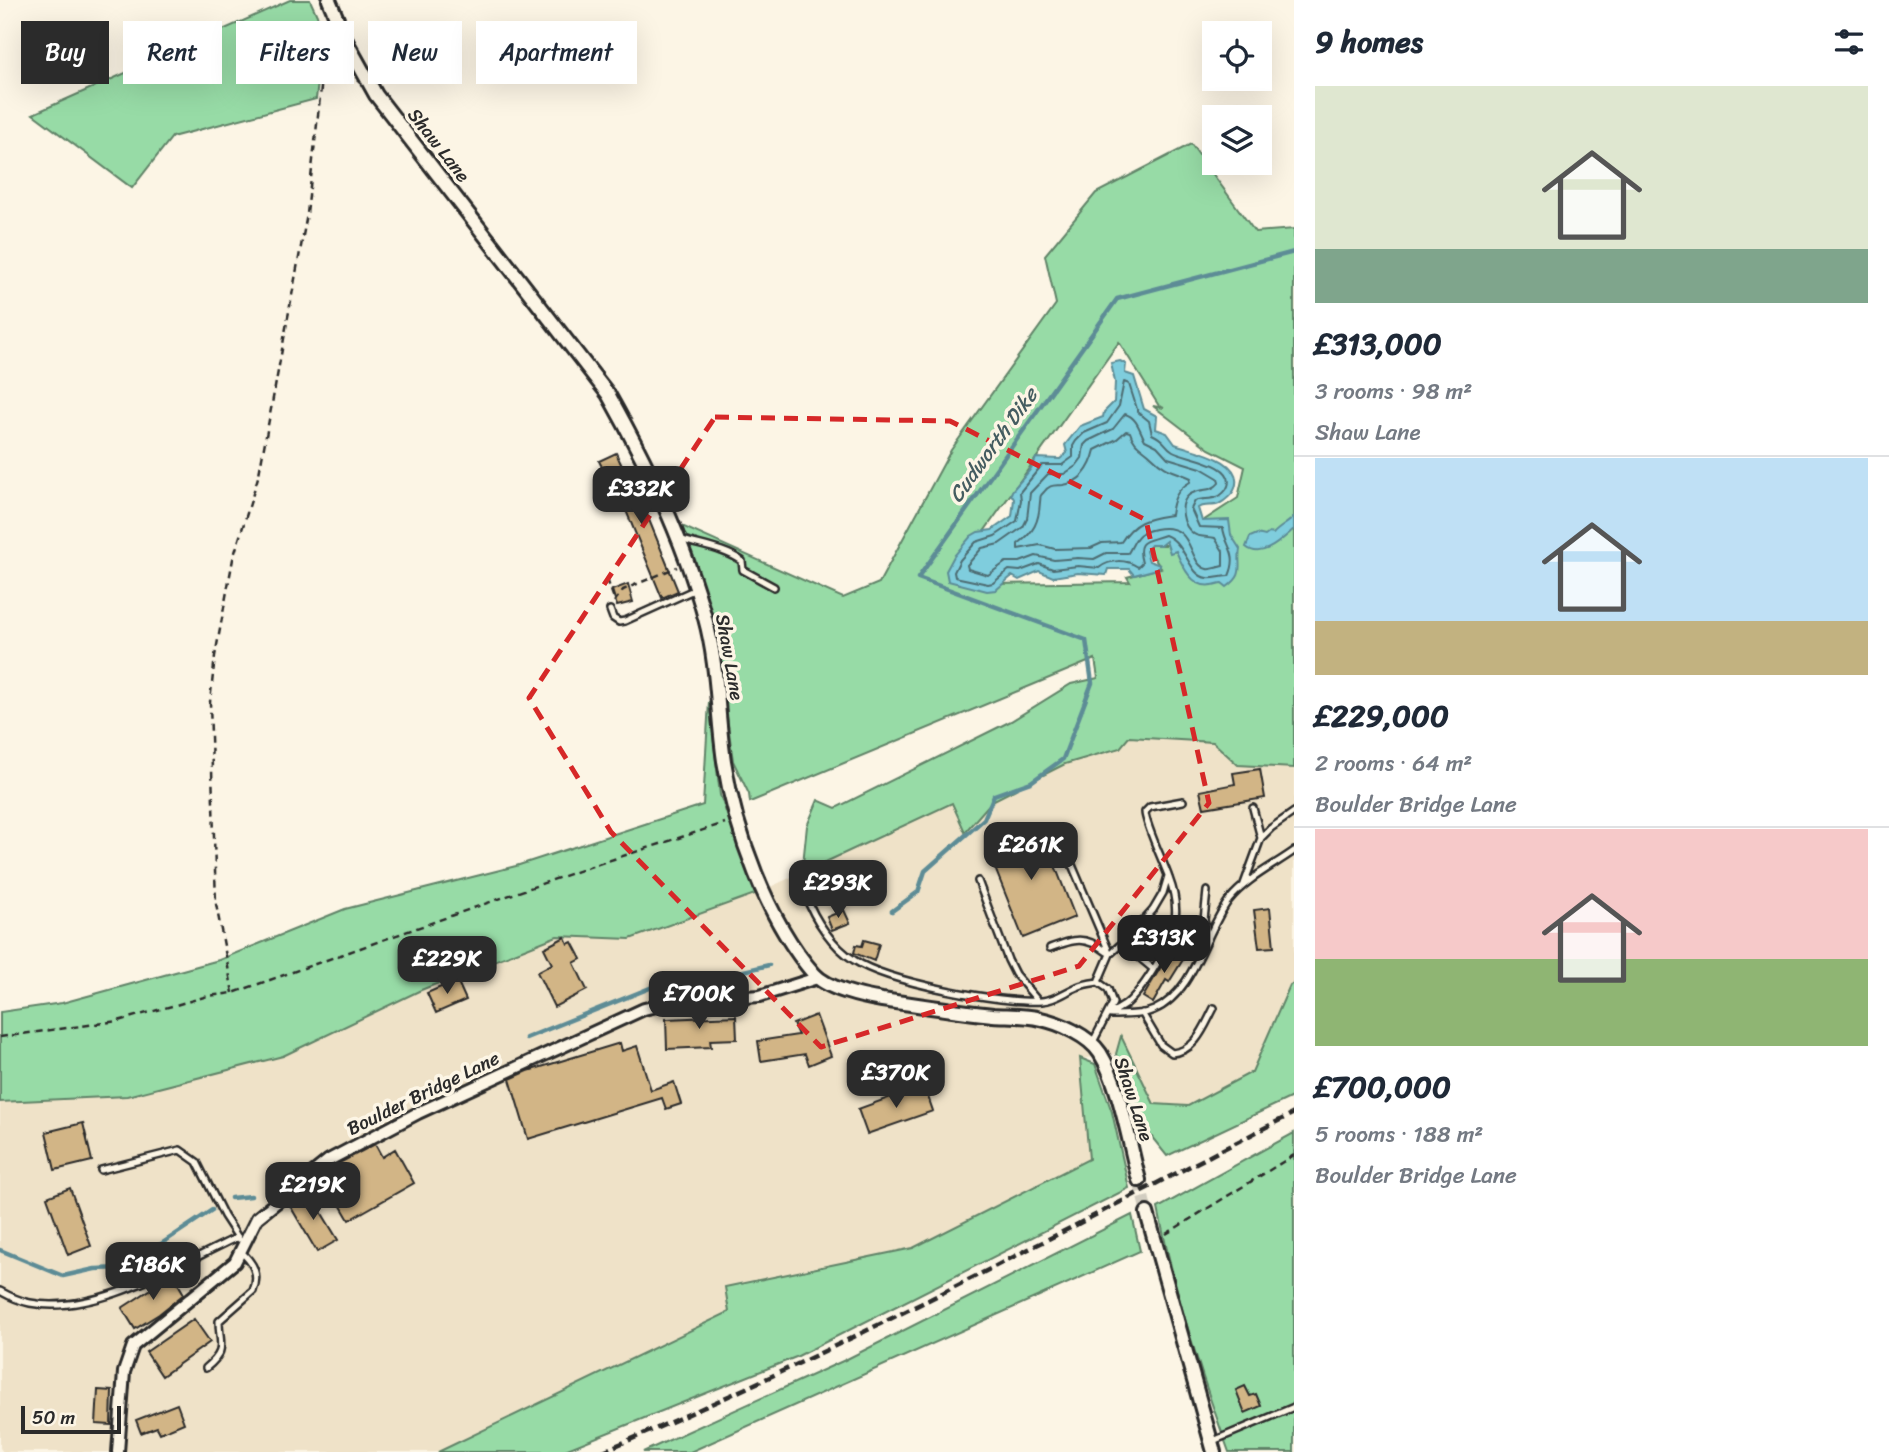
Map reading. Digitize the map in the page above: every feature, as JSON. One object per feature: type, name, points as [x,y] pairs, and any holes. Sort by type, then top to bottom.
[{"type":"street","name":"Shaw Lane","points":[[329,0],[347,43],[376,95],[608,394],[634,440],[677,538],[706,620],[718,687],[724,761],[739,820],[766,898],[795,952],[817,978],[865,997],[1041,1019],[1075,1032],[1099,1051],[1110,1073],[1139,1180]]},
{"type":"street","name":"Boulder Bridge Lane","points":[[118,1452],[124,1372],[133,1346],[235,1262],[240,1244],[257,1218],[329,1160],[430,1107],[644,1009],[674,1002],[761,996],[817,978]]},
{"type":"street","points":[[1147,1213],[1212,1447]]},
{"type":"lane","points":[[677,538],[709,546],[736,557],[742,561],[743,570],[774,587]]},
{"type":"lane","points":[[610,610],[613,618],[619,622],[625,621],[696,590]]},
{"type":"lane","points":[[1108,1015],[1136,994],[1172,933],[1175,903],[1168,874],[1145,819],[1145,812],[1150,807],[1183,801]]},
{"type":"lane","points":[[1253,808],[1261,838]]},
{"type":"lane","points":[[1243,887],[1261,838],[1294,811]]},
{"type":"lane","points":[[1058,832],[1110,954]]},
{"type":"lane","points":[[1108,1015],[1142,1013],[1162,1005],[1180,988],[1200,957],[1223,908],[1243,887],[1294,851]]},
{"type":"lane","points":[[1098,982],[1110,954],[1153,910],[1163,893],[1168,874]]},
{"type":"lane","points":[[978,881],[1014,974],[1038,1001]]},
{"type":"lane","points":[[1207,891],[1204,920],[1208,939]]},
{"type":"lane","points":[[806,896],[815,915],[831,937],[848,956],[869,968],[957,992],[1038,1001],[1057,998],[1079,986],[1098,982],[1108,989],[1113,1003],[1092,1045]]},
{"type":"lane","points":[[1050,948],[1070,940],[1081,939],[1095,942],[1110,954]]},
{"type":"lane","points":[[1122,943],[1152,968]]},
{"type":"lane","points":[[1142,1013],[1161,1045],[1172,1053],[1195,1044],[1214,1008]]},
{"type":"lane","points":[[101,1170],[180,1150],[197,1162],[253,1265],[256,1285],[253,1291],[219,1321],[221,1348],[215,1361],[206,1368]]},
{"type":"lane","points":[[0,1291],[29,1303],[55,1306],[80,1303],[108,1295],[240,1244]]},
{"type":"lane","points":[[1212,1447],[1294,1407]]},
{"type":"path","points":[[233,993],[216,904],[210,702],[215,656],[233,559],[259,474],[307,214],[326,43],[337,18]]},
{"type":"path","points":[[610,610],[623,590],[687,563]]},
{"type":"path","points":[[607,579],[615,601]]},
{"type":"path","points":[[0,1037],[118,1021],[208,996],[233,993],[592,866],[739,820]]},
{"type":"path","points":[[1160,1237],[1294,1155]]},
{"type":"highlighted area","points":[[715,417],[950,421],[1146,520],[1209,803],[1079,966],[821,1047],[611,832],[529,698]]},
{"type":"shaded area","points":[[1129,737],[1213,742],[1238,765],[1294,768],[1294,983],[1290,986],[1252,1072],[1188,1106],[1154,1104],[1121,1037],[1116,1054],[1080,1059],[1089,1159],[913,1248],[725,1288],[729,1312],[438,1452],[3,1452],[0,1448],[0,1102],[127,1096],[421,990],[557,936],[630,939],[755,894],[952,803],[965,831],[992,801],[1065,764]]},
{"type":"green space","points":[[290,0],[310,0],[319,21],[243,21]]},
{"type":"green space","points":[[236,24],[236,84],[318,84],[316,99],[172,137],[132,188],[33,114],[101,84],[109,84],[109,80],[123,74],[123,84],[222,84],[222,30]]},
{"type":"green space","points":[[1191,144],[1202,159],[1202,175],[1214,175],[1255,232],[1294,229],[1294,768],[1238,765],[1213,742],[1129,737],[1120,748],[1065,764],[992,801],[965,832],[952,803],[802,873],[807,826],[818,800],[836,808],[1011,721],[1071,684],[1098,678],[1095,659],[750,802],[749,794],[733,761],[715,628],[682,526],[843,598],[879,583],[951,450],[1056,304],[1045,255],[1096,193]],"holes":[[[1119,342],[1159,406],[1164,408],[1153,406],[1209,449],[1245,467],[1238,498],[1166,545],[1145,545],[1161,568],[1127,577],[1130,582],[992,584],[958,568]]]},
{"type":"green space","points":[[709,701],[720,795],[755,894],[630,939],[557,936],[421,990],[283,1056],[127,1096],[0,1102],[0,1012],[62,1003],[219,960],[345,909],[516,866],[703,805]]},
{"type":"green space","points":[[1294,983],[1294,1096],[1167,1156],[1134,1115],[1116,1054],[1121,1036],[1154,1104],[1188,1106],[1252,1072],[1290,985]]},
{"type":"green space","points":[[1080,1058],[1095,1064],[1112,1112],[1129,1188],[796,1357],[560,1452],[438,1452],[729,1312],[725,1287],[913,1248],[1089,1159]]},
{"type":"green space","points":[[1294,1133],[1294,1452],[1229,1452],[1189,1331],[1158,1208]]},
{"type":"green space","points":[[1132,1215],[1140,1251],[690,1452],[643,1452],[845,1360]]},
{"type":"water","points":[[1120,361],[1126,364],[1125,373],[1134,376],[1144,409],[1157,416],[1156,429],[1167,433],[1175,444],[1216,458],[1232,470],[1236,478],[1231,495],[1219,504],[1198,508],[1202,521],[1229,520],[1231,535],[1240,549],[1240,570],[1237,578],[1227,587],[1222,583],[1205,585],[1193,580],[1176,551],[1170,553],[1166,541],[1161,545],[1151,545],[1146,551],[1149,561],[1160,565],[1157,569],[1134,575],[1129,569],[1108,569],[1106,575],[1078,573],[1053,577],[1039,571],[1019,580],[1012,576],[996,590],[987,591],[948,581],[946,571],[954,556],[971,536],[992,530],[1012,516],[1012,491],[1036,458],[1060,459],[1067,453],[1065,445],[1080,426],[1103,417],[1104,412],[1114,402],[1115,382],[1111,363]]},
{"type":"water","points":[[1294,517],[1294,529],[1271,547],[1258,551],[1246,547],[1250,537],[1273,534]]},
{"type":"building","points":[[616,453],[628,479],[632,478],[678,591],[662,598],[609,469],[604,471],[599,461]]},
{"type":"building","points":[[628,584],[633,602],[617,606],[612,590]]},
{"type":"building","points":[[1260,769],[1265,798],[1204,808],[1200,791],[1235,784],[1233,773]]},
{"type":"building","points":[[1040,827],[1075,917],[1023,938],[987,848]]},
{"type":"building","points":[[1270,908],[1274,947],[1259,948],[1254,910]]},
{"type":"building","points":[[844,910],[850,923],[832,930],[827,917]]},
{"type":"building","points":[[565,937],[568,944],[572,942],[581,959],[574,963],[587,990],[554,1007],[537,972],[552,964],[544,948]]},
{"type":"building","points":[[864,940],[879,944],[874,961],[854,953],[856,945],[862,946]]},
{"type":"building","points":[[1171,950],[1184,958],[1169,982],[1166,980],[1153,1003],[1143,997]]},
{"type":"building","points":[[457,980],[466,1000],[436,1013],[427,993]]},
{"type":"building","points":[[816,1015],[831,1056],[809,1065],[805,1054],[761,1061],[758,1041],[798,1035],[793,1024]]},
{"type":"building","points":[[736,1016],[737,1039],[710,1040],[711,1047],[667,1049],[666,1019]]},
{"type":"building","points":[[620,1043],[622,1051],[637,1046],[651,1090],[674,1082],[681,1104],[666,1109],[662,1098],[528,1139],[510,1079]]},
{"type":"building","points":[[924,1085],[933,1111],[867,1134],[858,1109]]},
{"type":"building","points":[[83,1123],[92,1161],[55,1170],[46,1132]]},
{"type":"building","points":[[375,1144],[382,1157],[395,1149],[414,1183],[349,1220],[331,1189],[341,1183],[332,1167]]},
{"type":"building","points":[[70,1188],[91,1246],[68,1255],[47,1197]]},
{"type":"building","points":[[309,1192],[338,1240],[317,1252],[289,1204]]},
{"type":"building","points":[[173,1275],[184,1294],[135,1329],[122,1308]]},
{"type":"building","points":[[194,1319],[210,1342],[162,1376],[146,1352]]},
{"type":"building","points":[[1245,1386],[1250,1396],[1256,1394],[1261,1406],[1245,1413],[1236,1390]]},
{"type":"building","points":[[98,1390],[112,1391],[111,1425],[96,1424]]},
{"type":"building","points":[[177,1404],[184,1423],[160,1433],[157,1427],[141,1433],[136,1420]]},
{"type":"waterway","name":"Cudworth Dike","points":[[892,911],[918,892],[925,871],[984,819],[994,795],[1031,782],[1063,759],[1092,683],[1086,640],[918,578],[1117,299],[1294,252]]},
{"type":"waterway","points":[[526,1038],[650,988],[719,977],[769,965]]},
{"type":"waterway","points":[[231,1198],[251,1196]]},
{"type":"waterway","points":[[0,1250],[63,1276],[95,1269],[124,1268],[141,1252],[161,1244],[212,1210]]},
{"type":"tunnel","points":[[1139,1180],[1147,1213]]},
{"type":"railway","points":[[601,1452],[864,1332],[1294,1113]]}]
